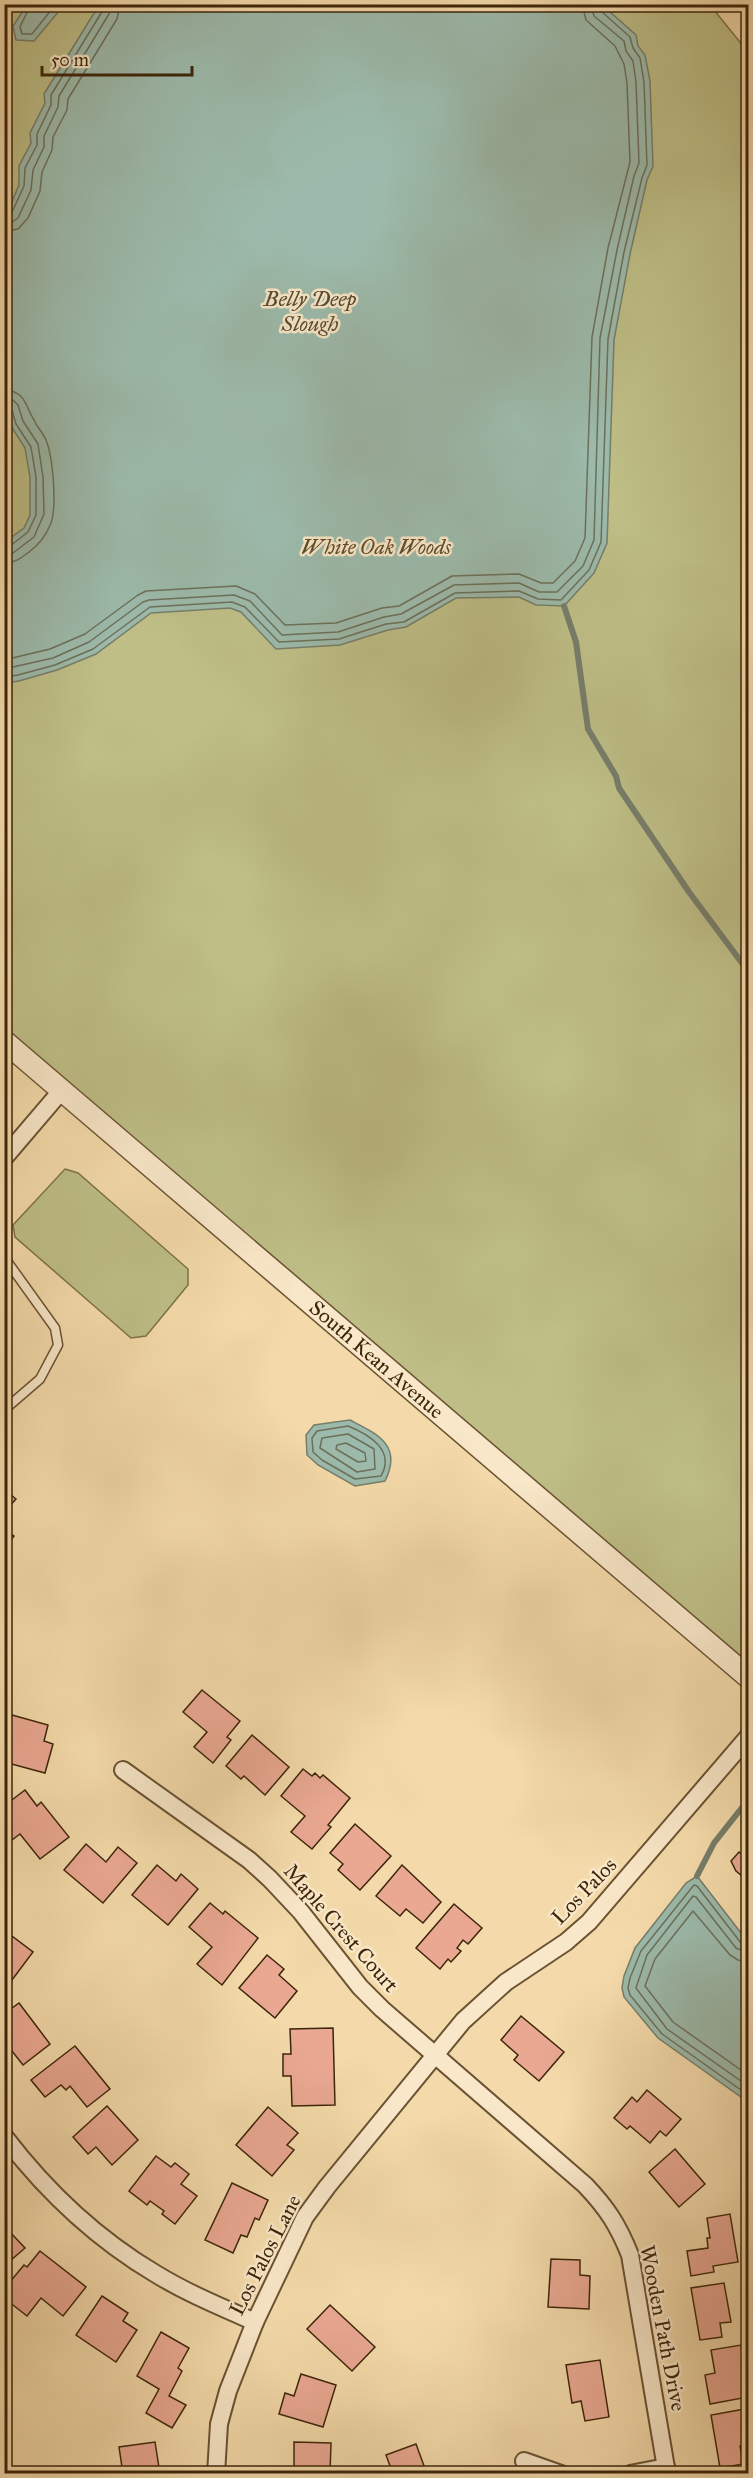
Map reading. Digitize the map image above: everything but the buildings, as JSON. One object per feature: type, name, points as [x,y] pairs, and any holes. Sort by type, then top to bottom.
[{"type":"street","name":"South Kean Avenue","points":[[4,1041],[748,1677]]},
{"type":"street","points":[[4,1158],[62,1090]]},
{"type":"street","name":"Los Palos","points":[[435,2056],[481,2003],[506,1982],[566,1942],[589,1922],[748,1737]]},
{"type":"street","name":"Maple Crest Court","points":[[123,1770],[249,1860],[270,1879],[301,1912],[360,1987],[435,2056]]},
{"type":"street","name":"Los Palos Lane","points":[[216,2474],[219,2424],[228,2391],[255,2322],[305,2217],[435,2056]]},
{"type":"street","name":"Wooden Path Drive","points":[[435,2056],[585,2185],[605,2205],[618,2224],[630,2255],[667,2470]]},
{"type":"street","points":[[4,2136],[25,2163],[60,2200],[90,2228],[125,2254],[184,2289],[255,2322]]},
{"type":"street","points":[[524,2461],[561,2474]]},
{"type":"street","points":[[630,2474],[667,2470]]},
{"type":"lane","points":[[4,1257],[55,1328],[58,1345],[40,1380],[4,1410]]},
{"type":"green space","name":"White Oak Woods","points":[[5,5],[710,5],[748,52],[748,1676],[5,1040]]},
{"type":"green space","points":[[65,1169],[78,1173],[188,1269],[188,1285],[146,1336],[131,1338],[15,1237],[13,1225]]},
{"type":"water","points":[[27,5],[64,5],[34,41],[16,40],[13,26]]},
{"type":"water","name":"Belly Deep Slough","points":[[99,5],[602,5],[636,35],[638,46],[645,55],[650,81],[653,166],[647,180],[630,254],[614,340],[607,543],[594,573],[564,606],[536,605],[519,597],[456,598],[406,627],[388,630],[340,645],[276,649],[241,612],[230,608],[151,613],[96,654],[57,670],[5,683],[5,542],[24,528],[30,515],[30,477],[25,448],[11,426],[5,407],[5,218],[19,185],[19,166],[31,143],[30,133],[45,103],[44,94]]},
{"type":"water","points":[[350,1420],[378,1436],[389,1450],[390,1469],[385,1481],[355,1486],[318,1465],[307,1455],[306,1435],[314,1425]]},
{"type":"water","points":[[697,1876],[748,1942],[748,2102],[658,2038],[624,1997],[622,1988],[624,1976],[635,1948],[686,1883]]},
{"type":"waterway","points":[[564,606],[576,642],[588,729],[616,776],[619,788],[689,892],[742,963],[748,975]]},
{"type":"waterway","points":[[697,1876],[714,1843],[748,1800]]}]
